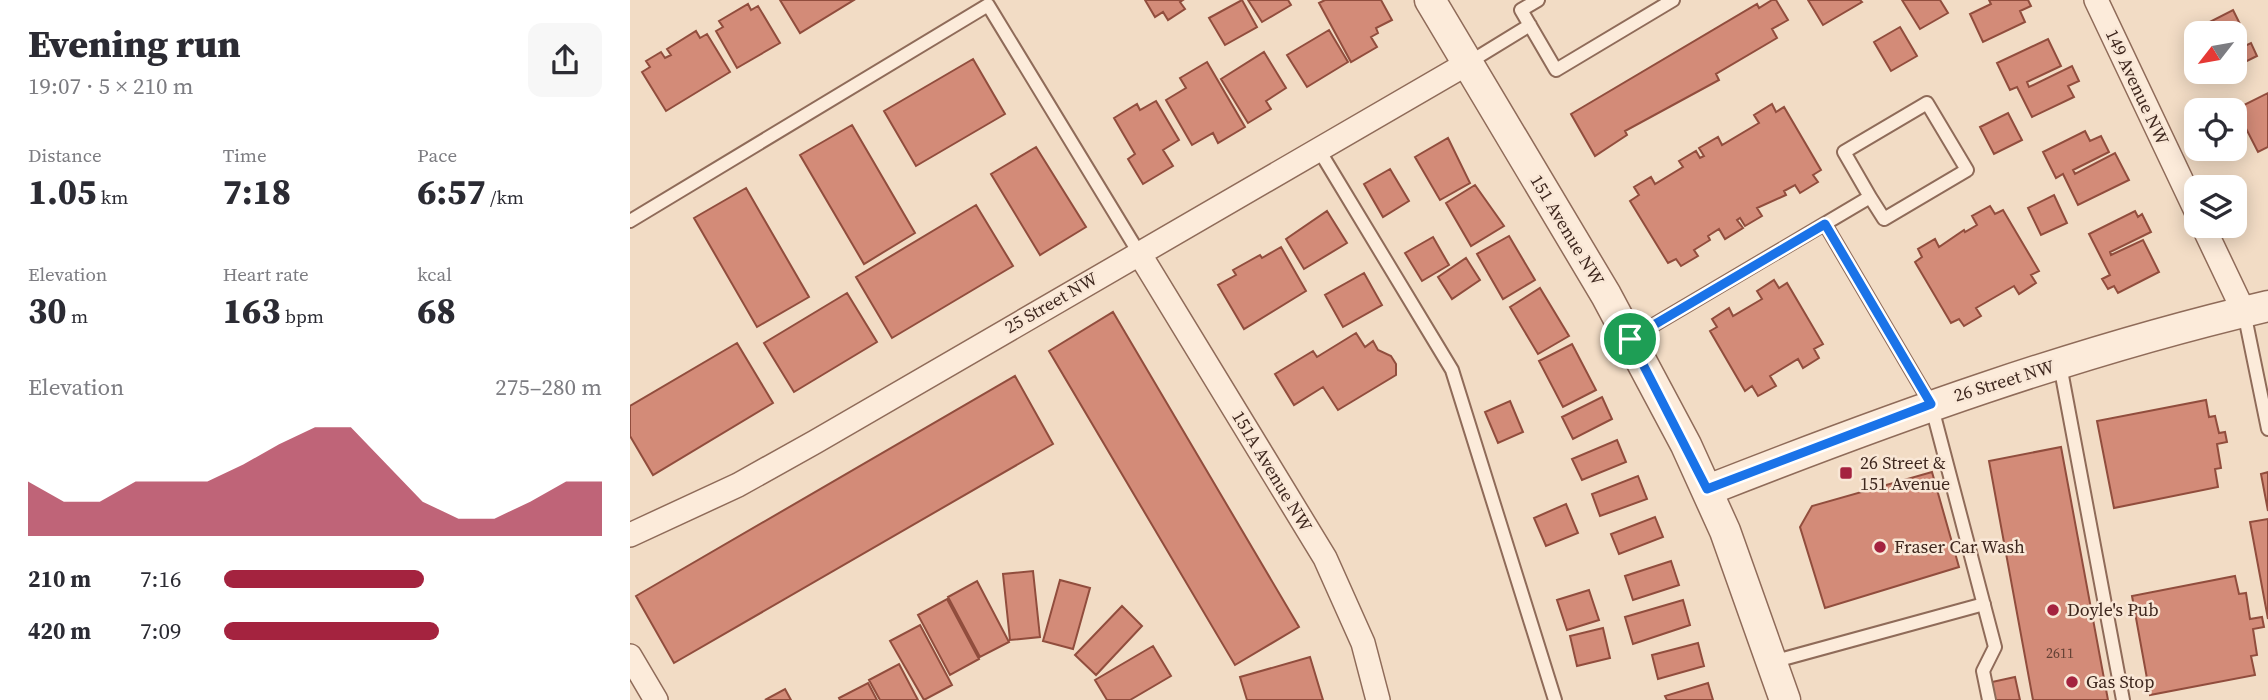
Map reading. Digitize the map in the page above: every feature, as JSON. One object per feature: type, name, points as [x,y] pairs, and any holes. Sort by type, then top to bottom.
[{"type":"street","name":"151 Avenue NW","points":[[1430,0],[1630,339],[1707,489],[1785,700]]},
{"type":"street","name":"149 Avenue NW","points":[[2096,0],[2184,186]]},
{"type":"street","name":"25 Street NW","points":[[630,535],[738,485],[1468,63]]},
{"type":"street","points":[[2211,238],[2256,309]]},
{"type":"street","name":"151A Avenue NW","points":[[1139,253],[1325,558],[1363,643],[1378,700]]},
{"type":"street","name":"26 Street NW","points":[[1707,489],[1931,404],[2060,364],[2256,309]]},
{"type":"street","points":[[630,656],[656,700]]},
{"type":"lane","points":[[1538,0],[1521,10],[1556,70],[1672,0]]},
{"type":"lane","points":[[630,221],[988,5],[1139,253]]},
{"type":"lane","points":[[1468,63],[1530,25]]},
{"type":"lane","points":[[1927,103],[1967,170],[1884,219],[1870,197],[1844,152],[1927,103]]},
{"type":"lane","points":[[1319,150],[1452,370],[1555,700]]},
{"type":"lane","points":[[1630,339],[1870,197]]},
{"type":"lane","points":[[1825,224],[1931,404],[1995,647],[1983,671],[1989,700]]},
{"type":"lane","points":[[2256,309],[2268,429]]},
{"type":"lane","points":[[2060,364],[2123,700]]},
{"type":"lane","points":[[1772,662],[1984,604]]},
{"type":"building","points":[[780,0],[854,0],[800,33]]},
{"type":"building","points":[[1145,0],[1183,0],[1180,2],[1185,9],[1168,20],[1163,12],[1155,17]]},
{"type":"building","points":[[1242,0],[1257,27],[1225,45],[1209,18]]},
{"type":"building","points":[[1248,0],[1288,0],[1291,5],[1262,22]]},
{"type":"building","points":[[1325,0],[1381,0],[1392,20],[1376,28],[1378,33],[1371,37],[1377,47],[1351,62],[1319,3]]},
{"type":"building","points":[[1776,0],[1788,20],[1772,29],[1777,38],[1716,74],[1719,80],[1625,131],[1627,135],[1595,156],[1571,114],[1757,4],[1759,8]]},
{"type":"building","points":[[1808,0],[1860,0],[1862,2],[1823,25]]},
{"type":"building","points":[[1902,0],[1940,0],[1948,13],[1920,29]]},
{"type":"building","points":[[1989,0],[2028,0],[2031,6],[2020,11],[2025,22],[1983,42],[1970,14],[1991,4]]},
{"type":"building","points":[[748,4],[751,10],[758,6],[780,43],[737,68],[716,31],[723,27],[719,21]]},
{"type":"building","points":[[2233,10],[2238,21],[2212,21]]},
{"type":"building","points":[[1900,27],[1917,56],[1891,71],[1874,42]]},
{"type":"building","points":[[1329,30],[1348,62],[1307,87],[1287,55]]},
{"type":"building","points":[[696,31],[700,38],[707,34],[730,72],[666,111],[642,72],[650,67],[646,61],[661,52],[665,58],[671,55],[667,49]]},
{"type":"building","points":[[2048,39],[2061,66],[2027,82],[2029,87],[2072,66],[2079,81],[2068,86],[2074,97],[2032,117],[2017,87],[2010,90],[1997,63]]},
{"type":"building","points":[[2251,43],[2257,56],[2247,61],[2247,45]]},
{"type":"building","points":[[1264,52],[1286,88],[1266,101],[1271,109],[1248,123],[1221,79]]},
{"type":"building","points":[[973,59],[1005,114],[916,166],[884,111]]},
{"type":"building","points":[[1207,62],[1245,127],[1218,143],[1213,133],[1192,145],[1166,100],[1186,88],[1180,78]]},
{"type":"building","points":[[2268,93],[2268,147],[2258,152],[2247,130],[2247,104]]},
{"type":"building","points":[[1156,101],[1179,140],[1163,150],[1173,166],[1143,184],[1128,159],[1135,154],[1114,118],[1137,104],[1140,110]]},
{"type":"building","points":[[1772,104],[1776,112],[1784,107],[1821,170],[1813,175],[1818,182],[1800,193],[1795,185],[1784,191],[1786,195],[1757,208],[1762,216],[1745,226],[1740,218],[1737,220],[1743,228],[1725,239],[1719,229],[1708,236],[1710,240],[1694,250],[1698,256],[1681,266],[1676,259],[1668,263],[1630,201],[1639,195],[1634,187],[1651,177],[1655,184],[1683,167],[1679,161],[1696,151],[1700,158],[1704,156],[1699,148],[1718,137],[1722,145],[1759,123],[1754,115]]},
{"type":"building","points":[[2008,113],[2022,140],[1994,154],[1980,127]]},
{"type":"building","points":[[852,125],[915,233],[864,264],[800,155]]},
{"type":"building","points":[[2085,131],[2090,141],[2101,136],[2109,152],[2073,170],[2075,174],[2115,153],[2129,180],[2078,205],[2063,174],[2056,178],[2043,152]]},
{"type":"building","points":[[1448,138],[1470,183],[1440,200],[1415,157]]},
{"type":"building","points":[[1036,147],[1086,227],[1040,255],[991,174]]},
{"type":"building","points":[[1390,169],[1409,201],[1383,217],[1364,184]]},
{"type":"building","points":[[1475,185],[1504,226],[1471,246],[1446,203]]},
{"type":"building","points":[[746,188],[809,297],[757,327],[694,218]]},
{"type":"building","points":[[2054,195],[2067,223],[2041,235],[2028,208]]},
{"type":"building","points":[[976,205],[1013,266],[892,338],[856,277]]},
{"type":"building","points":[[1990,206],[1995,214],[2003,210],[2039,271],[2031,275],[2036,283],[2019,294],[2014,286],[1976,308],[1981,316],[1964,326],[1959,319],[1951,323],[1915,262],[1922,257],[1918,249],[1935,239],[1939,247],[1964,230],[1965,232],[1977,225],[1972,216]]},
{"type":"building","points":[[1327,211],[1347,243],[1304,269],[1286,239]]},
{"type":"building","points":[[2135,211],[2138,217],[2142,214],[2151,232],[2110,252],[2111,255],[2143,240],[2159,272],[2118,293],[2114,286],[2108,289],[2102,279],[2110,275],[2089,234]]},
{"type":"building","points":[[1509,236],[1535,280],[1503,299],[1477,254]]},
{"type":"building","points":[[1433,237],[1449,265],[1422,281],[1405,253]]},
{"type":"building","points":[[1281,247],[1306,291],[1244,329],[1218,285],[1236,275],[1233,270]]},
{"type":"building","points":[[1466,258],[1480,280],[1452,299],[1438,277]]},
{"type":"building","points":[[1364,273],[1382,305],[1343,327],[1325,295]]},
{"type":"building","points":[[1774,280],[1779,288],[1787,283],[1823,344],[1814,349],[1819,358],[1803,368],[1798,359],[1770,376],[1776,386],[1758,396],[1752,386],[1745,391],[1710,331],[1717,327],[1712,319],[1729,308],[1733,316],[1762,299],[1757,291]]},
{"type":"building","points":[[1540,288],[1569,336],[1538,354],[1510,307]]},
{"type":"building","points":[[847,293],[877,342],[794,392],[764,343]]},
{"type":"building","points":[[1113,312],[1299,627],[1235,665],[1049,351]]},
{"type":"building","points":[[1356,333],[1365,347],[1373,341],[1378,350],[1391,356],[1396,364],[1396,375],[1338,410],[1323,387],[1294,405],[1275,374],[1313,351],[1317,357]]},
{"type":"building","points":[[737,343],[773,403],[653,475],[630,436],[630,406]]},
{"type":"building","points":[[1572,344],[1596,390],[1563,407],[1539,361]]},
{"type":"building","points":[[1015,376],[1053,444],[674,663],[636,596]]},
{"type":"building","points":[[1602,397],[1612,419],[1573,439],[1562,417]]},
{"type":"building","points":[[2206,400],[2209,417],[2215,416],[2219,433],[2225,432],[2227,442],[2217,444],[2221,468],[2215,469],[2218,487],[2114,508],[2097,421]]},
{"type":"building","points":[[1510,401],[1523,432],[1498,443],[1485,412]]},
{"type":"building","points":[[1617,440],[1626,462],[1582,480],[1572,459]]},
{"type":"building","points":[[2061,447],[2108,700],[2033,700],[1989,461]]},
{"type":"building","name":"Fraser Car Wash","points":[[1932,472],[1959,567],[1825,608],[1800,527],[1812,506]]},
{"type":"building","points":[[2268,472],[2268,511],[2261,474]]},
{"type":"building","points":[[1638,476],[1647,499],[1600,516],[1592,494]]},
{"type":"building","points":[[1566,504],[1578,533],[1546,546],[1534,518]]},
{"type":"building","points":[[1655,517],[1663,537],[1619,554],[1611,534]]},
{"type":"building","points":[[2268,519],[2268,619],[2250,522]]},
{"type":"building","points":[[1671,561],[1679,585],[1633,600],[1625,576]]},
{"type":"building","points":[[1033,571],[1040,637],[1010,640],[1003,574]]},
{"type":"building","points":[[2235,576],[2239,594],[2246,593],[2250,619],[2262,617],[2264,627],[2253,629],[2257,655],[2251,656],[2255,675],[2150,695],[2132,596]]},
{"type":"building","points":[[1060,580],[1090,588],[1073,649],[1043,641]]},
{"type":"building","points":[[977,581],[1009,642],[980,657],[948,597]]},
{"type":"building","points":[[1589,590],[1599,620],[1567,630],[1557,600]]},
{"type":"building","points":[[947,599],[979,659],[950,675],[918,615]]},
{"type":"building","points":[[1683,600],[1690,625],[1633,644],[1625,617]]},
{"type":"building","points":[[1122,606],[1142,626],[1096,675],[1075,655]]},
{"type":"building","points":[[920,625],[952,685],[924,700],[890,641]]},
{"type":"building","points":[[1603,628],[1610,658],[1577,666],[1570,636]]},
{"type":"building","points":[[1698,643],[1704,666],[1658,679],[1652,655]]},
{"type":"building","points":[[1153,646],[1171,676],[1130,700],[1107,700],[1095,680]]},
{"type":"building","points":[[1310,657],[1323,700],[1247,700],[1240,677]]},
{"type":"building","points":[[899,664],[918,700],[880,700],[869,680]]},
{"type":"building","points":[[2015,677],[2020,700],[1995,700],[1992,682]]},
{"type":"building","points":[[868,683],[877,700],[840,700],[839,698]]},
{"type":"building","points":[[1708,683],[1713,700],[1667,700],[1665,696]]},
{"type":"building","points":[[785,689],[791,700],[765,700]]},
{"type":"place","name":"26 Street & 151 Avenue","points":[[1846,473]]},
{"type":"place","name":"Fraser Car Wash","points":[[1880,547]]},
{"type":"place","name":"Doyle's Pub","points":[[2053,610]]},
{"type":"place","name":"Gas Stop","points":[[2072,682]]},
{"type":"route","points":[[1825,224],[1931,404],[1707,489],[1630,339],[1825,224]]}]
